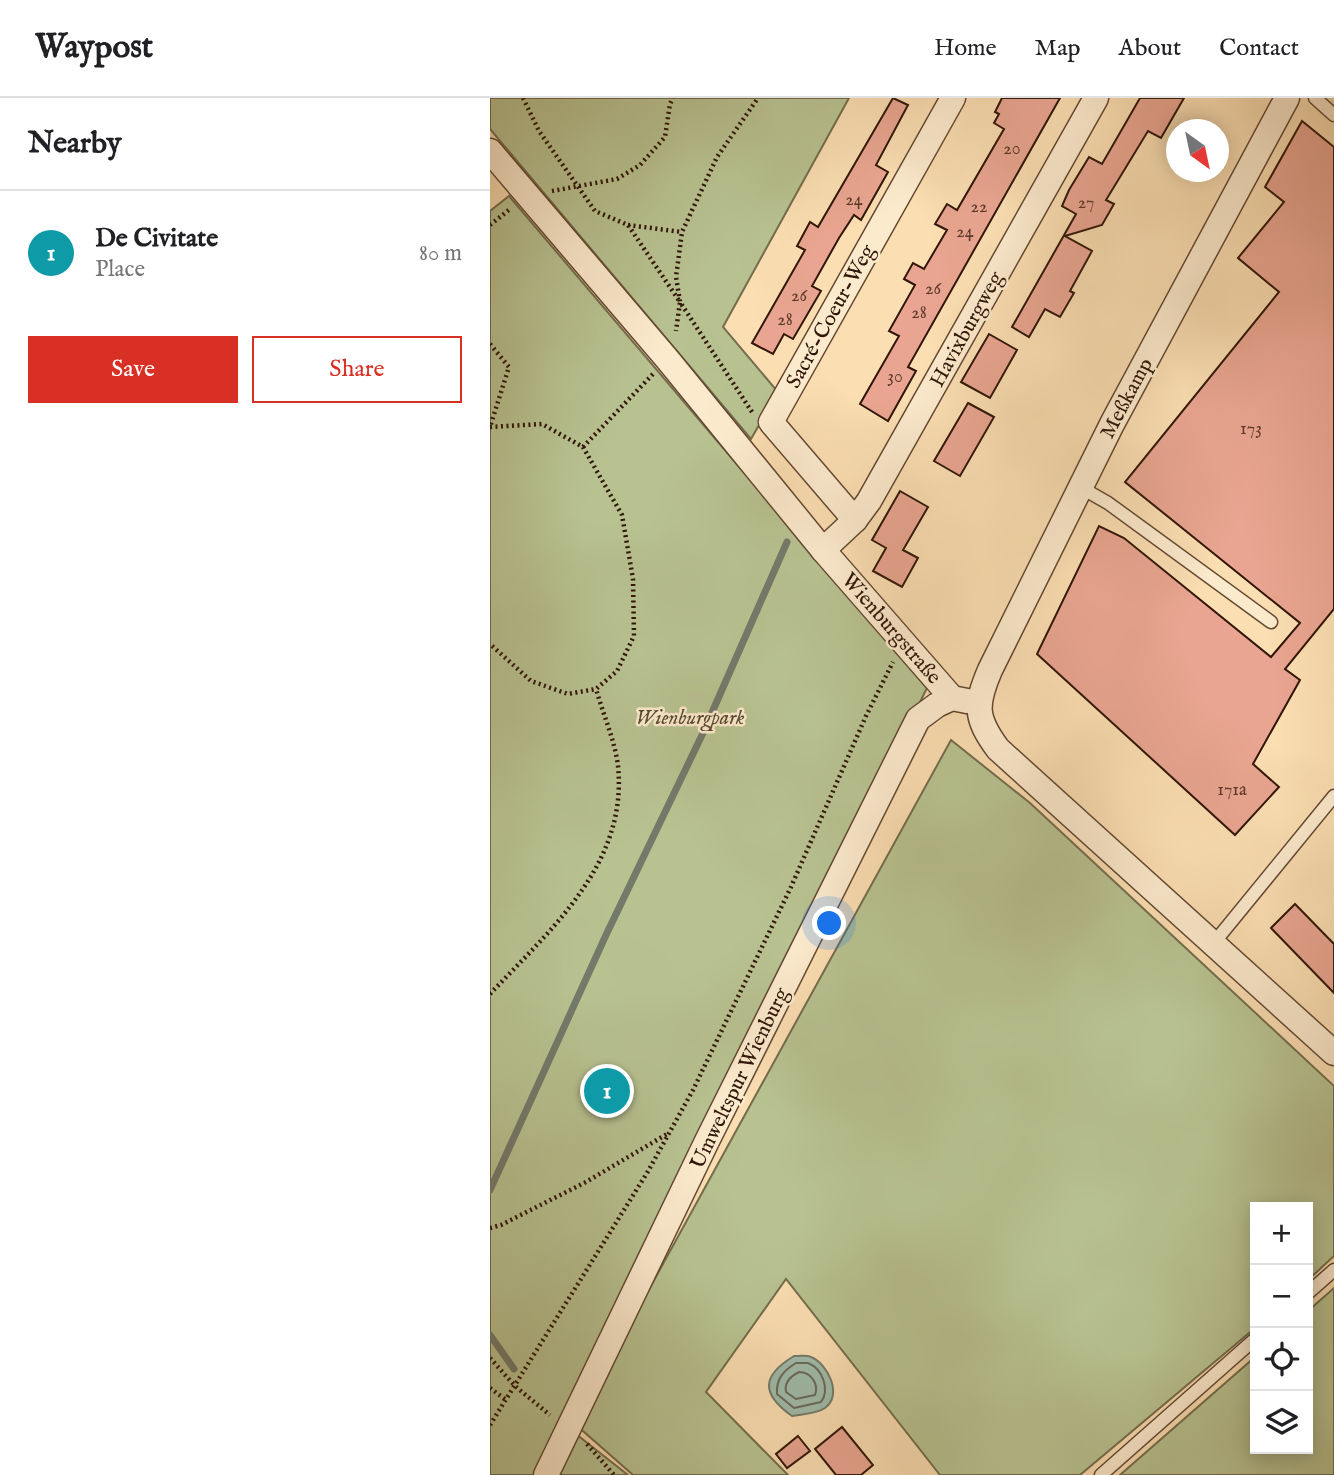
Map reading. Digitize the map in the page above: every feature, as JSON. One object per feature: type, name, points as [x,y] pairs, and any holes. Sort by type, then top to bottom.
[{"type":"street","name":"Sacré-Coeur-Weg","points":[[771,422],[953,98]]},
{"type":"street","name":"Havixburgweg","points":[[823,550],[855,520],[876,489],[1096,98]]},
{"type":"street","name":"Meßkamp","points":[[978,704],[989,670],[1112,424],[1287,98]]},
{"type":"street","name":"Wienburgstraße","points":[[490,151],[823,550],[952,698],[978,704]]},
{"type":"street","points":[[771,422],[855,520]]},
{"type":"street","name":"Umweltspur Wienburg","points":[[546,1475],[714,1128],[918,719],[952,698]]},
{"type":"street","points":[[978,704],[980,719],[998,749],[1213,944],[1328,1043]]},
{"type":"lane","points":[[1315,98],[1334,115]]},
{"type":"lane","points":[[1080,487],[1108,503],[1270,622]]},
{"type":"lane","points":[[1213,944],[1334,796]]},
{"type":"lane","points":[[1313,1289],[1334,1270]]},
{"type":"lane","points":[[1101,1475],[1250,1343]]},
{"type":"path","points":[[523,98],[539,131],[595,211],[628,225],[682,232]]},
{"type":"path","points":[[527,195],[617,179],[640,165],[665,137],[673,98]]},
{"type":"path","points":[[680,302],[676,276],[682,232],[718,157],[758,98]]},
{"type":"path","points":[[628,225],[755,417],[771,422]]},
{"type":"path","points":[[490,344],[509,367],[490,427],[542,424],[583,447],[622,515],[633,579],[634,636],[617,671],[596,689],[568,694],[531,681],[490,644]]},
{"type":"path","points":[[583,447],[667,360]]},
{"type":"path","points":[[490,1425],[647,1173],[693,1090],[785,899],[891,665],[909,647]]},
{"type":"path","points":[[490,994],[572,906],[607,849],[618,806],[618,764],[596,689]]},
{"type":"path","points":[[490,1228],[586,1182],[667,1134]]},
{"type":"path","points":[[490,1358],[515,1386],[568,1426],[614,1475]]},
{"type":"path","points":[[490,1388],[506,1400]]},
{"type":"green space","points":[[490,98],[849,98],[723,327],[778,392],[751,439],[490,129]]},
{"type":"green space","name":"Wienburgpark","points":[[509,196],[927,688],[562,1423],[628,1475],[490,1475],[490,211]]},
{"type":"green space","points":[[951,740],[1030,803],[1334,1086],[1334,1256],[1313,1275],[1313,1202],[1250,1202],[1250,1332],[1080,1475],[940,1475],[786,1279],[706,1392],[788,1475],[633,1475],[575,1424]]},
{"type":"green space","points":[[1334,1288],[1334,1475],[1120,1475],[1250,1361],[1250,1454],[1313,1454],[1313,1307]]},
{"type":"water","points":[[794,1356],[811,1357],[828,1373],[833,1396],[825,1408],[792,1416],[770,1393],[769,1385],[775,1371]]},
{"type":"building","points":[[893,98],[908,105],[876,165],[888,172],[861,220],[854,215],[839,238],[812,286],[821,291],[793,339],[784,334],[773,354],[752,343],[805,250],[797,246],[810,222],[818,227]]},
{"type":"building","points":[[1002,98],[1060,98],[908,367],[916,371],[888,421],[860,404],[899,336],[889,331],[915,285],[904,279],[913,263],[924,269],[947,230],[935,224],[947,204],[957,210],[1004,129],[994,123],[999,114],[995,112]]},
{"type":"building","points":[[1140,98],[1184,98],[1172,119],[1166,119],[1166,129],[1161,138],[1148,131],[1106,200],[1114,204],[1102,225],[1065,236],[1092,251],[1070,291],[1074,293],[1060,317],[1045,309],[1029,337],[1012,327],[1076,214],[1062,206],[1089,157],[1102,164]]},
{"type":"building","points":[[1302,121],[1334,147],[1334,609],[1285,669],[1300,680],[1253,764],[1279,787],[1235,835],[1037,654],[1099,526],[1124,538],[1271,657],[1300,623],[1125,482],[1279,292],[1238,258],[1284,202],[1265,187]]},
{"type":"building","points":[[989,334],[1017,350],[990,398],[961,382]]},
{"type":"building","points":[[968,403],[994,417],[960,476],[934,461]]},
{"type":"building","points":[[900,491],[928,507],[903,550],[918,558],[902,587],[873,571],[886,548],[872,540]]},
{"type":"building","points":[[1295,904],[1334,944],[1334,993],[1271,928]]},
{"type":"building","points":[[842,1427],[873,1465],[861,1475],[836,1475],[815,1449]]},
{"type":"building","points":[[798,1436],[810,1451],[787,1468],[776,1454]]},
{"type":"waterway","points":[[490,1190],[606,935],[703,733],[787,542]]},
{"type":"waterway","points":[[490,1335],[514,1369]]},
{"type":"place","name":"De Civitate","points":[[607,1091]]}]
